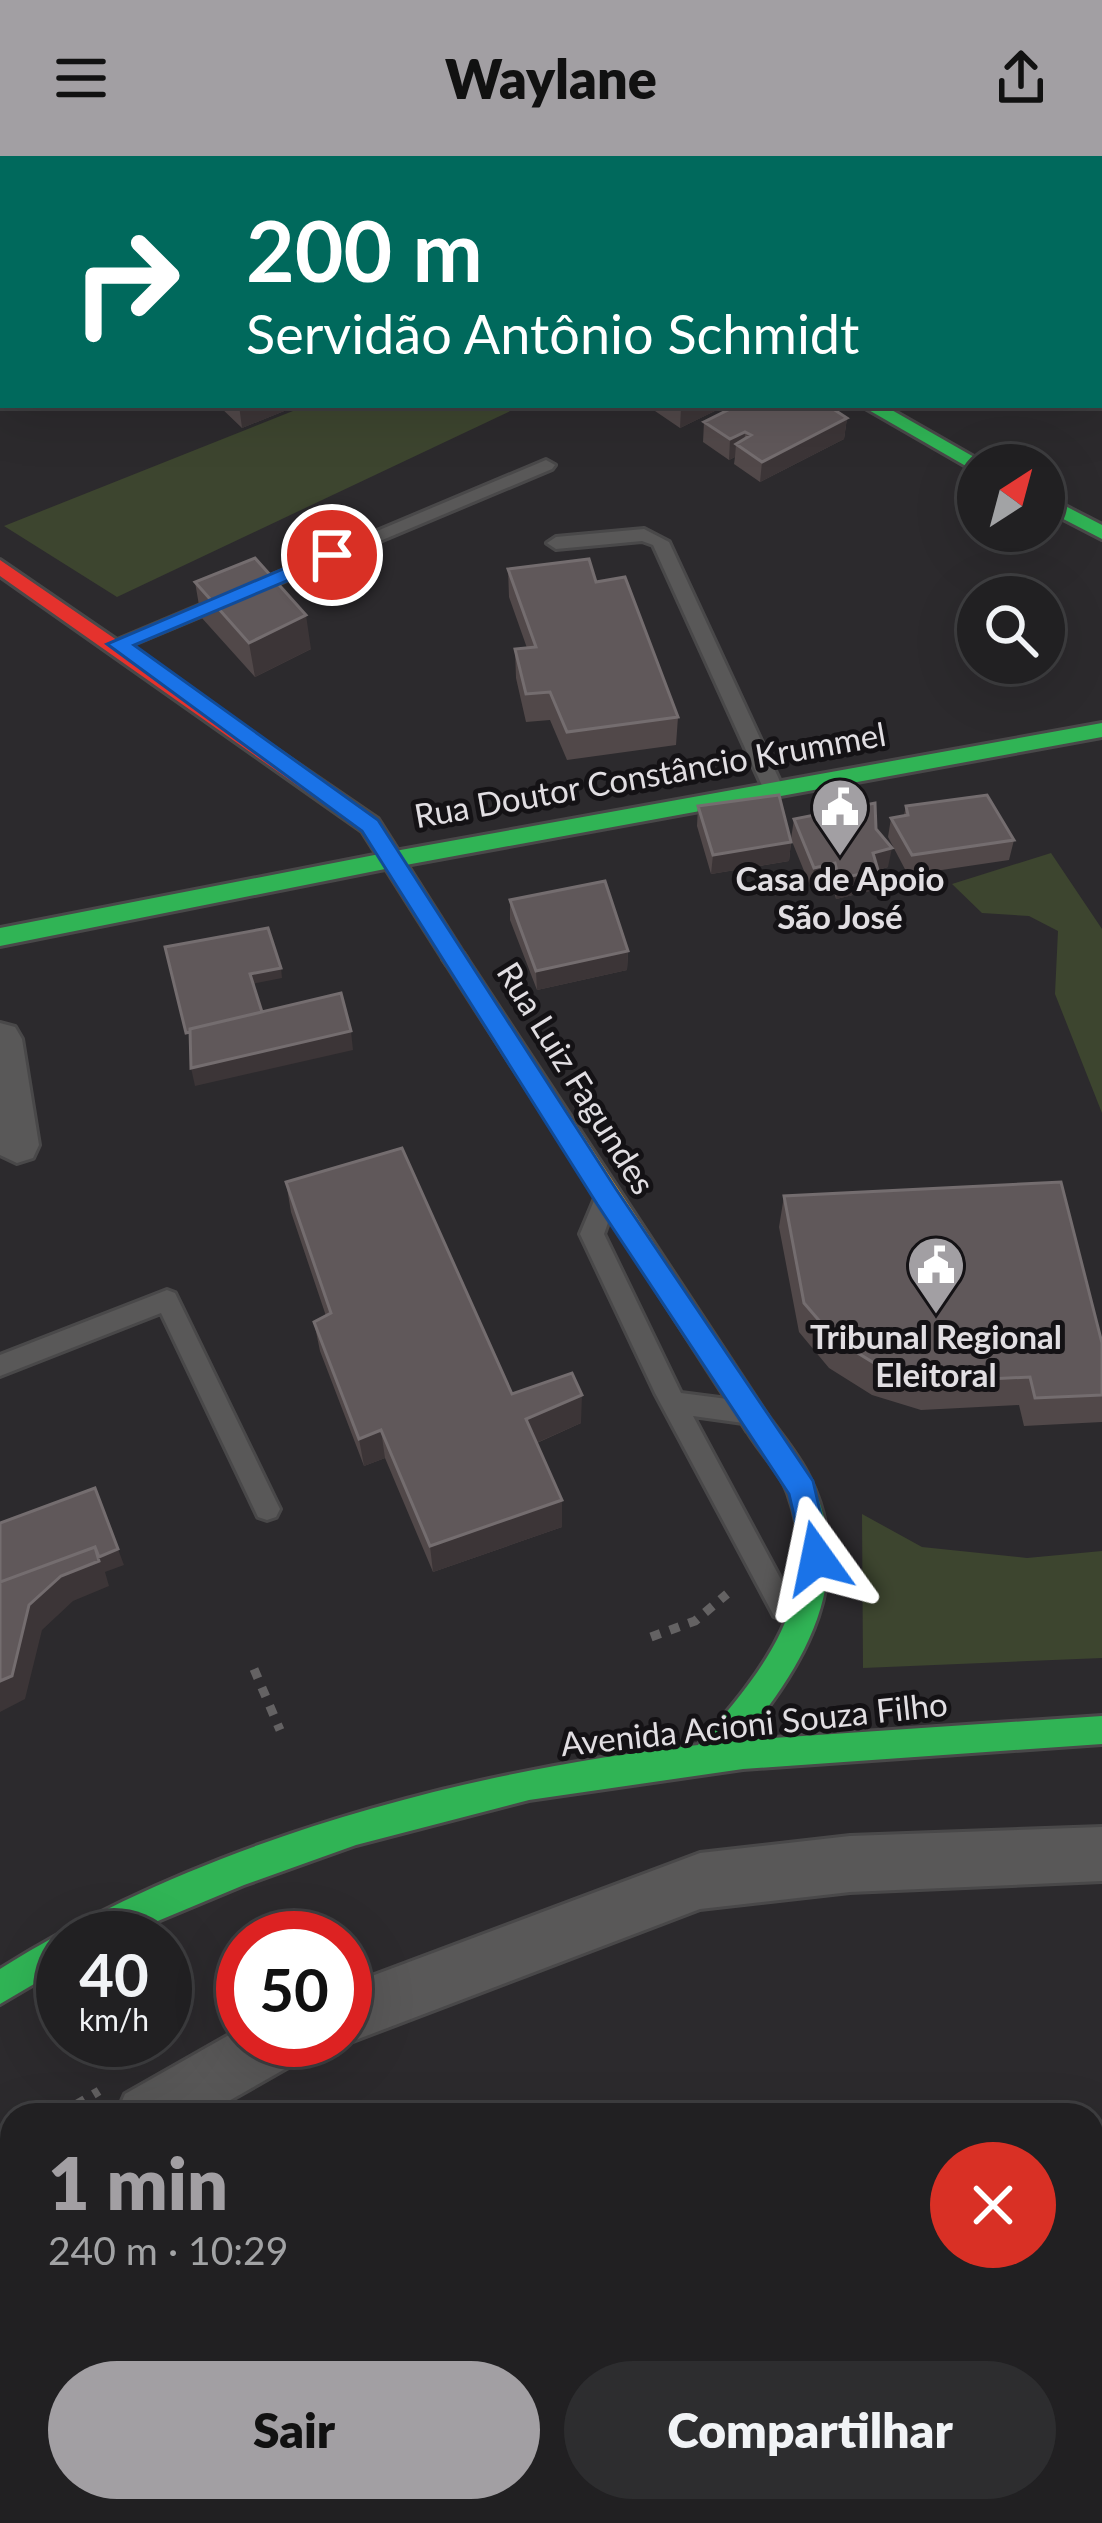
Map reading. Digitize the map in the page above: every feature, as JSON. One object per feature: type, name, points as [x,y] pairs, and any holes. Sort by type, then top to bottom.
[{"type":"main road","points":[[874,408],[957,453]]},
{"type":"main road","points":[[1065,513],[1102,533]]},
{"type":"main road","name":"Rua Luiz Fagundes","points":[[0,566],[118,644],[370,825],[606,1196],[802,1490],[817,1558],[811,1612],[773,1683],[705,1759]]},
{"type":"main road","name":"Rua Doutor Constâncio Krummel","points":[[0,937],[395,859],[1102,730]]},
{"type":"main road","name":"Avenida Acioni Souza Filho","points":[[142,1911],[244,1867],[390,1820],[526,1786],[705,1759],[1102,1730]]},
{"type":"main road","points":[[0,1988],[36,1965]]},
{"type":"street","points":[[0,1039],[16,1145]]},
{"type":"street","points":[[372,2005],[700,1881],[850,1864],[1102,1854]]},
{"type":"street","points":[[167,2103],[230,2067]]},
{"type":"lane","points":[[118,644],[546,465]]},
{"type":"lane","points":[[556,543],[644,536],[660,542],[775,790]]},
{"type":"lane","points":[[606,1196],[592,1234],[673,1403],[783,1608]]},
{"type":"lane","points":[[0,1366],[167,1300],[266,1509]]},
{"type":"lane","points":[[673,1403],[751,1413]]},
{"type":"path","points":[[651,1636],[695,1621],[727,1594]]},
{"type":"path","points":[[254,1669],[280,1730]]},
{"type":"green space","points":[[300,408],[517,408],[117,597],[4,526]]},
{"type":"green space","points":[[1051,853],[1102,929],[1102,1113],[1055,994],[1058,931],[1029,916],[982,913],[952,884]]},
{"type":"green space","points":[[862,1514],[922,1547],[1027,1558],[1102,1551],[1102,1658],[863,1668]]},
{"type":"building","points":[[732,408],[832,408],[847,418],[762,462],[736,444],[751,435],[745,432],[730,439],[704,422]]},
{"type":"building","points":[[255,558],[306,615],[249,643],[195,582]]},
{"type":"building","points":[[589,559],[596,582],[625,577],[678,717],[567,732],[550,692],[526,694],[515,649],[536,647],[508,569]]},
{"type":"building","points":[[779,795],[791,842],[713,855],[698,806]]},
{"type":"building","points":[[987,795],[1014,840],[912,855],[891,818],[908,815],[906,806]]},
{"type":"building","name":"Casa de Apoio São José","points":[[875,803],[876,829],[892,848],[873,853],[878,870],[839,879],[835,863],[814,868],[794,819]]},
{"type":"building","points":[[605,881],[628,951],[536,971],[510,900]]},
{"type":"building","points":[[268,928],[281,968],[250,974],[262,1012],[186,1033],[165,947]]},
{"type":"building","points":[[341,993],[351,1031],[191,1068],[190,1029]]},
{"type":"building","points":[[402,1148],[512,1394],[572,1373],[582,1395],[526,1419],[562,1500],[430,1546],[381,1430],[359,1439],[314,1322],[331,1313],[286,1182]]},
{"type":"building","name":"Tribunal Regional Eleitoral","points":[[1061,1182],[1102,1343],[1102,1395],[1035,1398],[1030,1377],[930,1382],[879,1366],[835,1339],[804,1303],[784,1196]]},
{"type":"building","points":[[95,1488],[118,1549],[99,1557],[95,1547],[0,1582],[0,1523]]},
{"type":"building","points":[[95,1547],[99,1561],[61,1576],[29,1605],[12,1676],[0,1681],[0,1582]]},
{"type":"traffic: fast","points":[[874,408],[957,453]]},
{"type":"traffic: fast","points":[[1065,513],[1102,533]]},
{"type":"traffic: fast","points":[[0,937],[395,859],[1102,730]]},
{"type":"traffic: fast","points":[[705,1759],[756,1700],[797,1639],[815,1571],[813,1533],[802,1492],[757,1423]]},
{"type":"traffic: fast","points":[[143,1911],[356,1830],[529,1785],[743,1754],[1102,1730]]},
{"type":"traffic: fast","points":[[0,1988],[36,1965]]},
{"type":"traffic: slow","points":[[455,959],[757,1423]]},
{"type":"traffic: jam","points":[[0,566],[370,825],[455,959]]},
{"type":"place","name":"Casa de Apoio São José","points":[[840,858]]},
{"type":"place","name":"Tribunal Regional Eleitoral","points":[[936,1316]]},
{"type":"route","points":[[332,555],[118,644],[370,825],[606,1196],[802,1490],[817,1558]]}]
